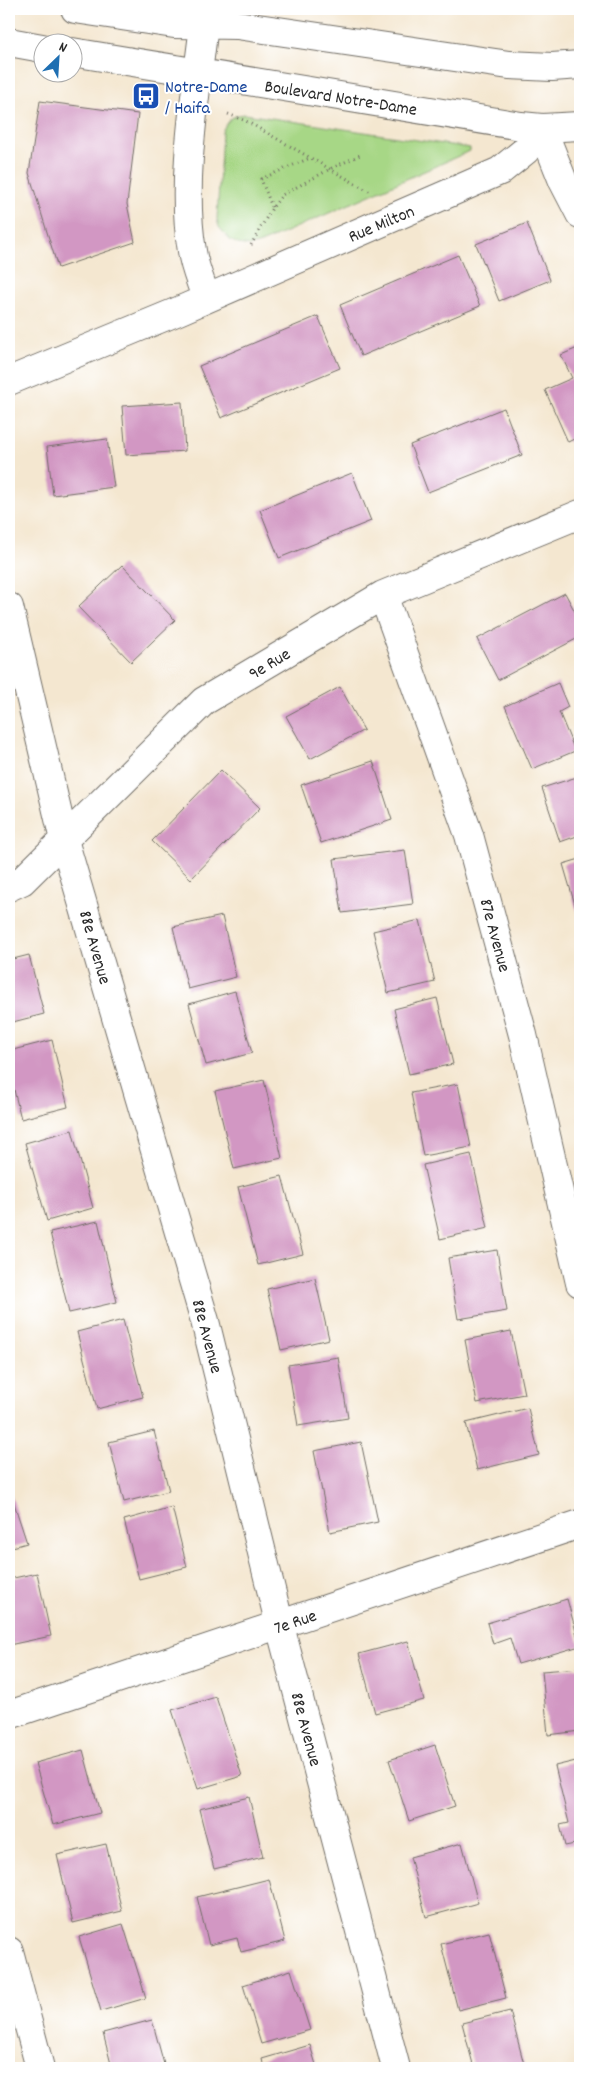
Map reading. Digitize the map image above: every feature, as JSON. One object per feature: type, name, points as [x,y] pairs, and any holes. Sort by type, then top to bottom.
[{"type":"street","points":[[75,9],[174,24],[237,25],[509,65],[552,67],[580,65]]},
{"type":"street","points":[[204,25],[190,164],[189,227],[193,261],[206,298]]},
{"type":"street","points":[[9,42],[32,46]]},
{"type":"street","name":"Boulevard Notre-Dame","points":[[82,54],[542,128],[580,126]]},
{"type":"street","points":[[542,128],[563,181],[580,214]]},
{"type":"street","name":"Rue Milton","points":[[9,381],[500,171],[526,150],[542,128]]},
{"type":"street","name":"9e Rue","points":[[9,887],[22,881],[204,701],[383,595],[580,514]]},
{"type":"street","name":"87e Avenue","points":[[383,595],[469,835],[523,1035],[580,1283]]},
{"type":"street","name":"88e Avenue","points":[[9,607],[64,840],[205,1321],[280,1626],[396,2068]]},
{"type":"street","name":"7e Rue","points":[[9,1715],[280,1626],[580,1524]]},
{"type":"street","points":[[9,1951],[40,2068]]},
{"type":"path","points":[[228,114],[246,121],[378,196]]},
{"type":"path","points":[[248,249],[272,208],[282,195],[360,155]]},
{"type":"path","points":[[272,208],[261,179],[310,158]]},
{"type":"green space","points":[[245,114],[470,148],[470,151],[261,243],[250,246],[238,244],[230,240],[219,227],[217,219],[222,132],[230,119]]},
{"type":"building","points":[[40,101],[138,114],[127,204],[135,242],[58,268],[29,173]]},
{"type":"building","points":[[527,223],[550,280],[499,301],[476,244]]},
{"type":"building","points":[[458,255],[480,306],[361,356],[340,305]]},
{"type":"building","points":[[318,316],[340,368],[221,418],[199,366]]},
{"type":"building","points":[[580,347],[580,436],[568,442],[545,390],[572,378],[561,355]]},
{"type":"building","points":[[182,402],[185,451],[126,455],[122,406]]},
{"type":"building","points":[[504,408],[522,455],[428,492],[410,445]]},
{"type":"building","points":[[107,439],[114,487],[53,495],[47,447]]},
{"type":"building","points":[[352,473],[371,521],[279,558],[260,510]]},
{"type":"building","points":[[122,565],[175,620],[131,662],[78,607]]},
{"type":"building","points":[[565,593],[580,621],[580,637],[498,680],[477,639]]},
{"type":"building","points":[[558,683],[568,707],[559,712],[575,751],[532,769],[505,706]]},
{"type":"building","points":[[340,687],[364,730],[310,759],[286,716]]},
{"type":"building","points":[[373,761],[392,820],[321,843],[301,785]]},
{"type":"building","points":[[221,770],[260,808],[191,879],[152,841]]},
{"type":"building","points":[[580,776],[580,835],[560,842],[542,788]]},
{"type":"building","points":[[405,850],[413,904],[342,913],[334,859]]},
{"type":"building","points":[[580,859],[580,922],[563,864]]},
{"type":"building","points":[[222,916],[236,977],[188,989],[173,927]]},
{"type":"building","points":[[420,920],[435,982],[388,993],[373,931]]},
{"type":"building","points":[[29,955],[44,1014],[9,1023],[9,960]]},
{"type":"building","points":[[235,991],[252,1053],[206,1065],[189,1004]]},
{"type":"building","points":[[437,998],[453,1064],[409,1074],[394,1009]]},
{"type":"building","points":[[52,1040],[68,1107],[21,1119],[9,1069],[9,1051]]},
{"type":"building","points":[[264,1080],[282,1158],[234,1169],[215,1091]]},
{"type":"building","points":[[458,1084],[471,1147],[423,1156],[411,1093]]},
{"type":"building","points":[[72,1130],[93,1208],[47,1221],[25,1143]]},
{"type":"building","points":[[471,1154],[488,1228],[440,1239],[423,1165]]},
{"type":"building","points":[[282,1176],[303,1254],[258,1265],[238,1187]]},
{"type":"building","points":[[98,1221],[117,1302],[69,1313],[50,1232]]},
{"type":"building","points":[[497,1250],[507,1311],[458,1319],[448,1258]]},
{"type":"building","points":[[315,1278],[329,1339],[281,1350],[267,1289]]},
{"type":"building","points":[[123,1320],[143,1397],[97,1409],[77,1332]]},
{"type":"building","points":[[511,1331],[524,1394],[477,1403],[465,1340]]},
{"type":"building","points":[[338,1357],[348,1418],[298,1426],[288,1365]]},
{"type":"building","points":[[528,1408],[539,1455],[477,1470],[466,1423]]},
{"type":"building","points":[[154,1431],[169,1491],[124,1502],[109,1442]]},
{"type":"building","points":[[361,1442],[378,1522],[330,1532],[314,1451]]},
{"type":"building","points":[[9,1488],[27,1543],[9,1548]]},
{"type":"building","points":[[172,1507],[187,1567],[139,1579],[124,1520]]},
{"type":"building","points":[[37,1573],[51,1636],[9,1645],[9,1579]]},
{"type":"building","points":[[567,1599],[580,1646],[518,1664],[510,1638],[493,1644],[487,1623]]},
{"type":"building","points":[[408,1641],[424,1700],[375,1713],[359,1654]]},
{"type":"building","points":[[580,1668],[580,1731],[548,1735],[542,1671]]},
{"type":"building","points":[[216,1697],[242,1776],[198,1789],[172,1710]]},
{"type":"building","points":[[435,1745],[455,1806],[409,1821],[389,1760]]},
{"type":"building","points":[[83,1750],[100,1813],[53,1825],[35,1763]]},
{"type":"building","points":[[580,1760],[580,1843],[565,1846],[560,1825],[569,1823],[555,1766]]},
{"type":"building","points":[[249,1797],[263,1857],[214,1869],[199,1809]]},
{"type":"building","points":[[462,1843],[478,1903],[426,1917],[410,1857]]},
{"type":"building","points":[[106,1844],[122,1911],[73,1923],[57,1855]]},
{"type":"building","points":[[269,1879],[285,1941],[241,1952],[237,1938],[209,1945],[197,1897]]},
{"type":"building","points":[[123,1924],[146,1998],[101,2011],[79,1937]]},
{"type":"building","points":[[489,1932],[506,1998],[458,2010],[441,1944]]},
{"type":"building","points":[[291,1970],[310,2030],[261,2044],[243,1985]]},
{"type":"building","points":[[510,2011],[525,2068],[474,2068],[462,2023]]},
{"type":"building","points":[[152,2020],[165,2068],[112,2068],[103,2033]]},
{"type":"building","points":[[310,2045],[317,2068],[264,2068],[262,2059]]},
{"type":"place","name":"Notre-Dame / Haifa","points":[[146,96]]}]
